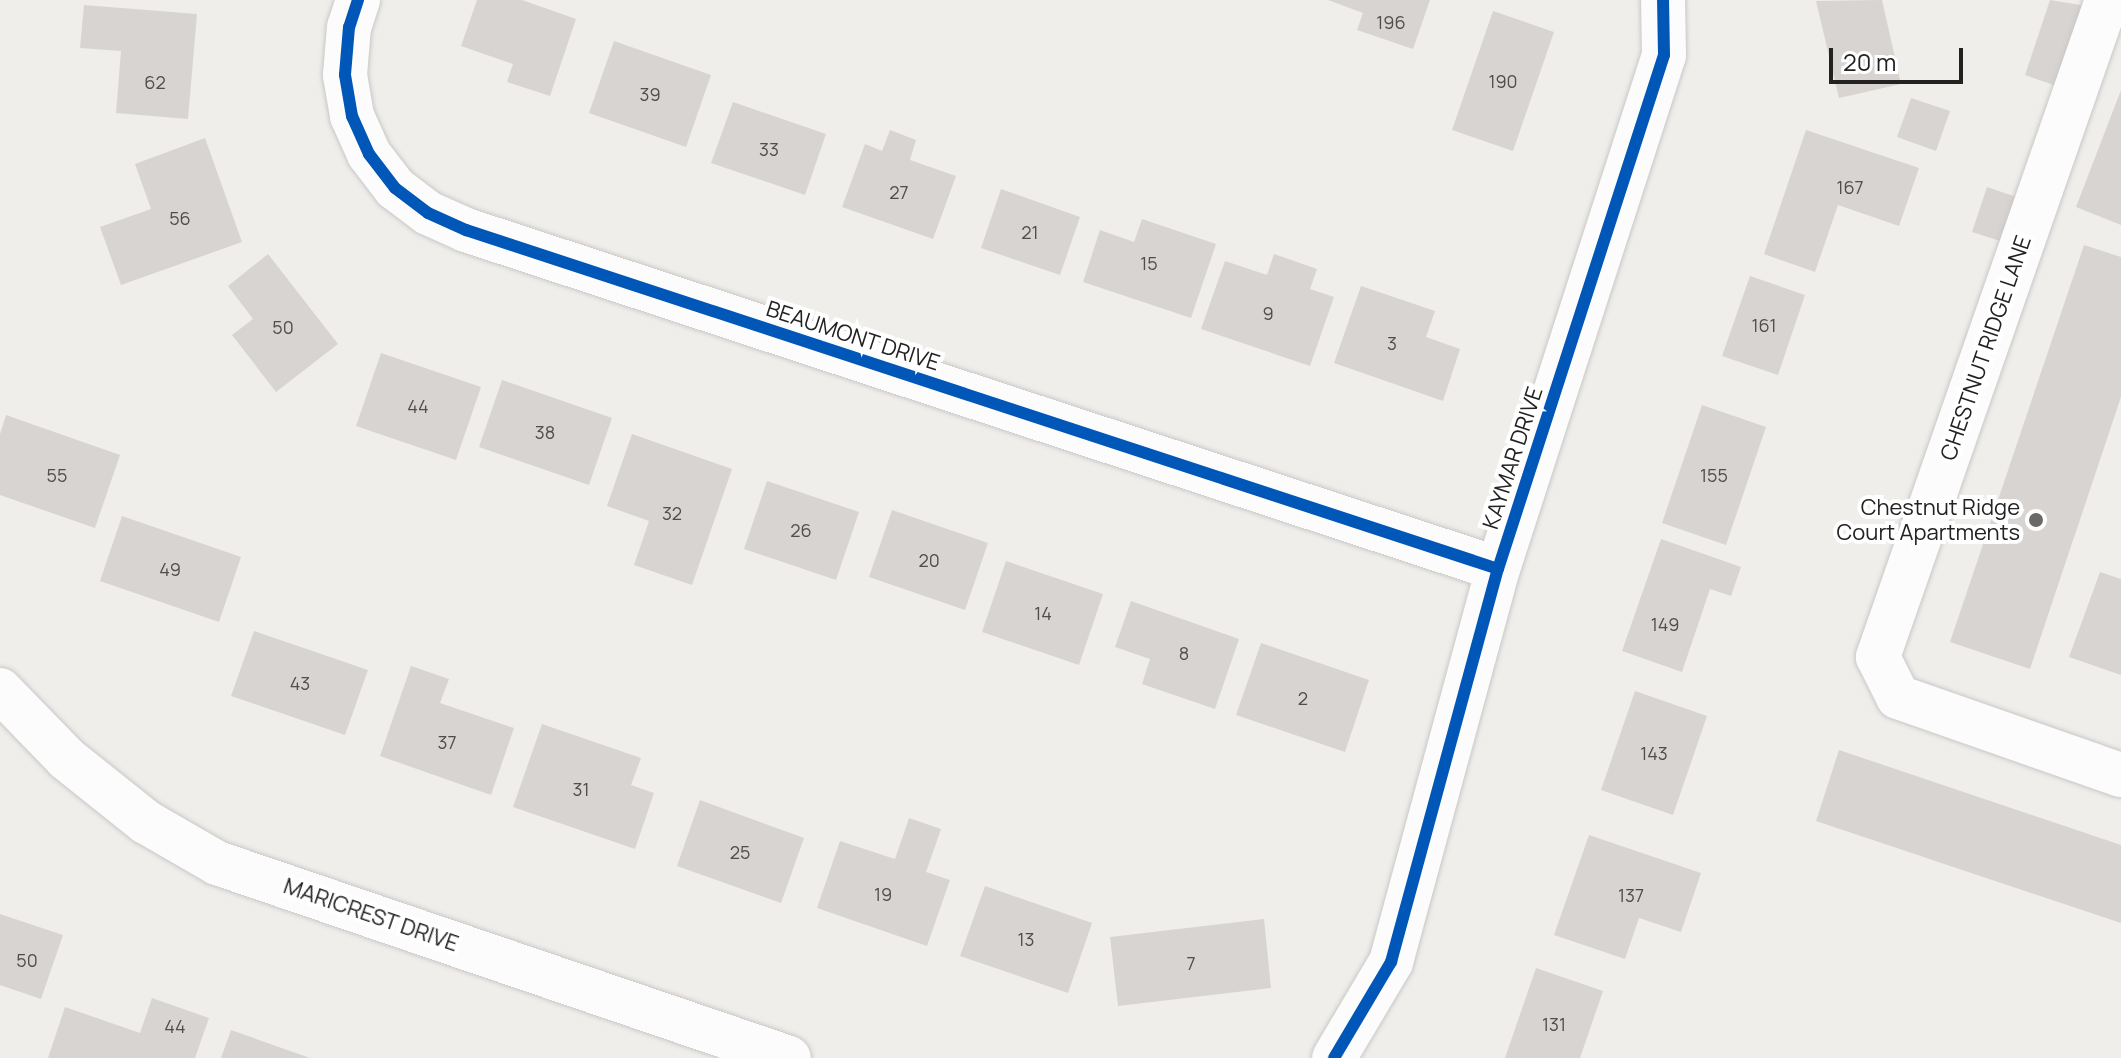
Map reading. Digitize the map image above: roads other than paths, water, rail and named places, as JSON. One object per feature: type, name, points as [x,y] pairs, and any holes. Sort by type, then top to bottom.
[{"type":"street","name":"BEAUMONT DRIVE","points":[[358,0],[349,27],[345,75],[352,116],[369,154],[395,188],[428,213],[466,230],[1498,569]]},
{"type":"street","name":"KAYMAR DRIVE","points":[[1334,1058],[1391,962],[1498,569],[1664,55],[1663,0]]},
{"type":"street","name":"CHESTNUT RIDGE LANE","points":[[2107,0],[1878,657],[1898,697],[2121,775]]},
{"type":"street","name":"MARICREST DRIVE","points":[[0,690],[67,759],[146,822],[217,863],[789,1058]]},
{"type":"place","name":"Chestnut Ridge Court Apartments","points":[[2036,520]]}]
